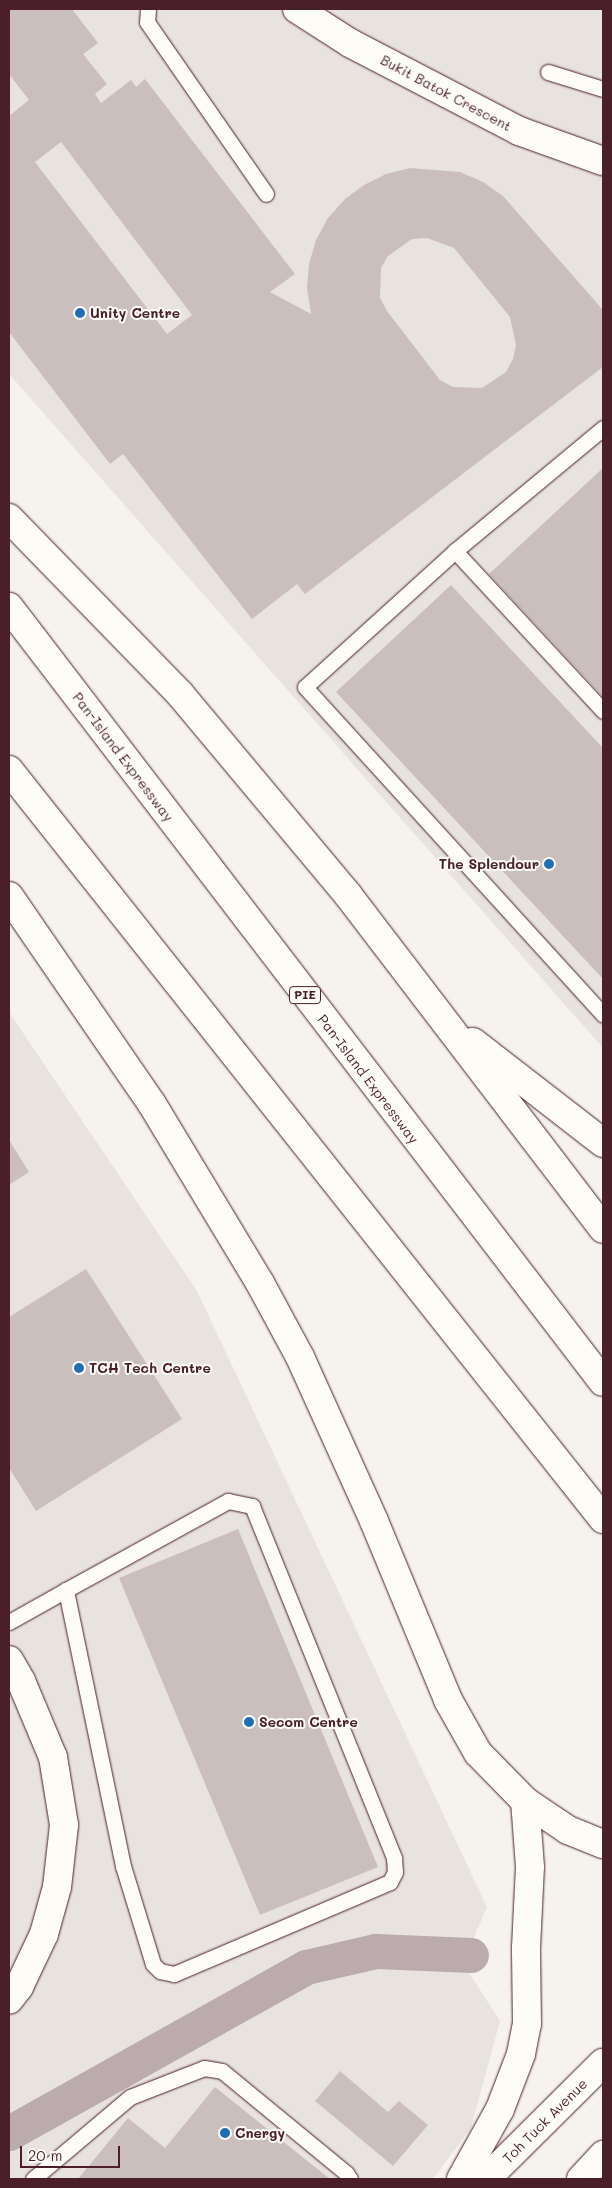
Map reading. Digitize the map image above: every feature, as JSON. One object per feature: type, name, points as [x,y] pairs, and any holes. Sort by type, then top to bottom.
[{"type":"main road","name":"Bukit Batok Crescent","points":[[297,9],[350,42],[519,131],[603,161]]},
{"type":"main road","points":[[9,518],[180,694],[348,895],[603,1229]]},
{"type":"main road","name":"Pan-Island Expressway","points":[[9,607],[603,1382]]},
{"type":"main road","points":[[9,770],[603,1518]]},
{"type":"main road","points":[[9,896],[152,1104],[260,1283],[300,1358],[374,1521],[448,1700],[478,1753],[525,1801],[568,1830],[603,1844]]},
{"type":"main road","points":[[441,1016],[603,1144]]},
{"type":"main road","points":[[9,1660],[22,1681],[53,1757],[64,1825],[57,1887],[44,1934],[19,1987],[9,2000]]},
{"type":"main road","points":[[461,2179],[500,2109],[521,2054],[527,2024],[526,1948],[530,1867],[525,1801]]},
{"type":"main road","name":"Toh Tuck Avenue","points":[[486,2179],[603,2063]]},
{"type":"main road","points":[[582,2179],[603,2155]]},
{"type":"lane","points":[[148,9],[147,22],[266,194]]},
{"type":"lane","points":[[548,72],[603,88]]},
{"type":"lane","points":[[603,428],[455,552],[306,683],[305,686],[603,1016]]},
{"type":"lane","points":[[455,552],[603,711]]},
{"type":"lane","points":[[9,1622],[66,1590],[228,1500],[252,1506],[394,1858],[395,1872],[390,1882],[174,1974],[160,1971],[153,1964],[123,1866],[66,1590]]},
{"type":"lane","points":[[33,2179],[130,2097],[204,2068],[222,2071],[346,2173],[350,2179]]},
{"type":"shaded area","points":[[9,9],[603,9],[603,1048],[9,374]]},
{"type":"shaded area","points":[[9,1012],[197,1291],[487,1907],[463,1963],[500,2021],[471,2128],[433,2179],[9,2179]]},
{"type":"building","name":"Unity Centre","points":[[9,9],[72,9],[98,43],[83,54],[107,84],[95,94],[101,103],[131,80],[136,87],[145,79],[295,274],[270,292],[311,314],[307,288],[309,264],[316,240],[328,218],[345,199],[364,185],[386,174],[410,168],[460,172],[483,182],[503,196],[603,310],[603,367],[305,594],[297,584],[252,619],[123,454],[110,464],[9,332],[9,116],[29,100],[9,74]],"holes":[[[61,142],[192,315],[167,334],[35,162]],[[427,238],[454,248],[510,317],[516,345],[513,359],[506,372],[482,388],[453,387],[440,380],[387,311],[380,298],[381,268],[388,256],[412,239]]]},
{"type":"building","points":[[603,468],[603,697],[489,574]]},
{"type":"building","name":"The Splendour","points":[[451,585],[603,748],[603,979],[336,692]]},
{"type":"building","points":[[9,1140],[29,1172],[9,1185]]},
{"type":"building","name":"TCH Tech Centre","points":[[86,1269],[182,1419],[36,1511],[9,1468],[9,1317]]},
{"type":"building","name":"Secom Centre","points":[[238,1529],[378,1867],[260,1915],[119,1578]]},
{"type":"building","points":[[340,2071],[388,2112],[399,2101],[428,2125],[393,2166],[315,2101]]},
{"type":"building","name":"Cnergy","points":[[215,2087],[330,2179],[78,2179],[128,2118],[165,2148]]},
{"type":"waterway","points":[[9,2133],[306,1967],[376,1951],[471,1955]]},
{"type":"place","name":"Unity Centre","points":[[80,313]]},
{"type":"place","name":"The Splendour","points":[[549,864]]},
{"type":"place","name":"TCH Tech Centre","points":[[79,1368]]},
{"type":"place","name":"Secom Centre","points":[[249,1722]]},
{"type":"place","name":"Cnergy","points":[[225,2133]]}]
